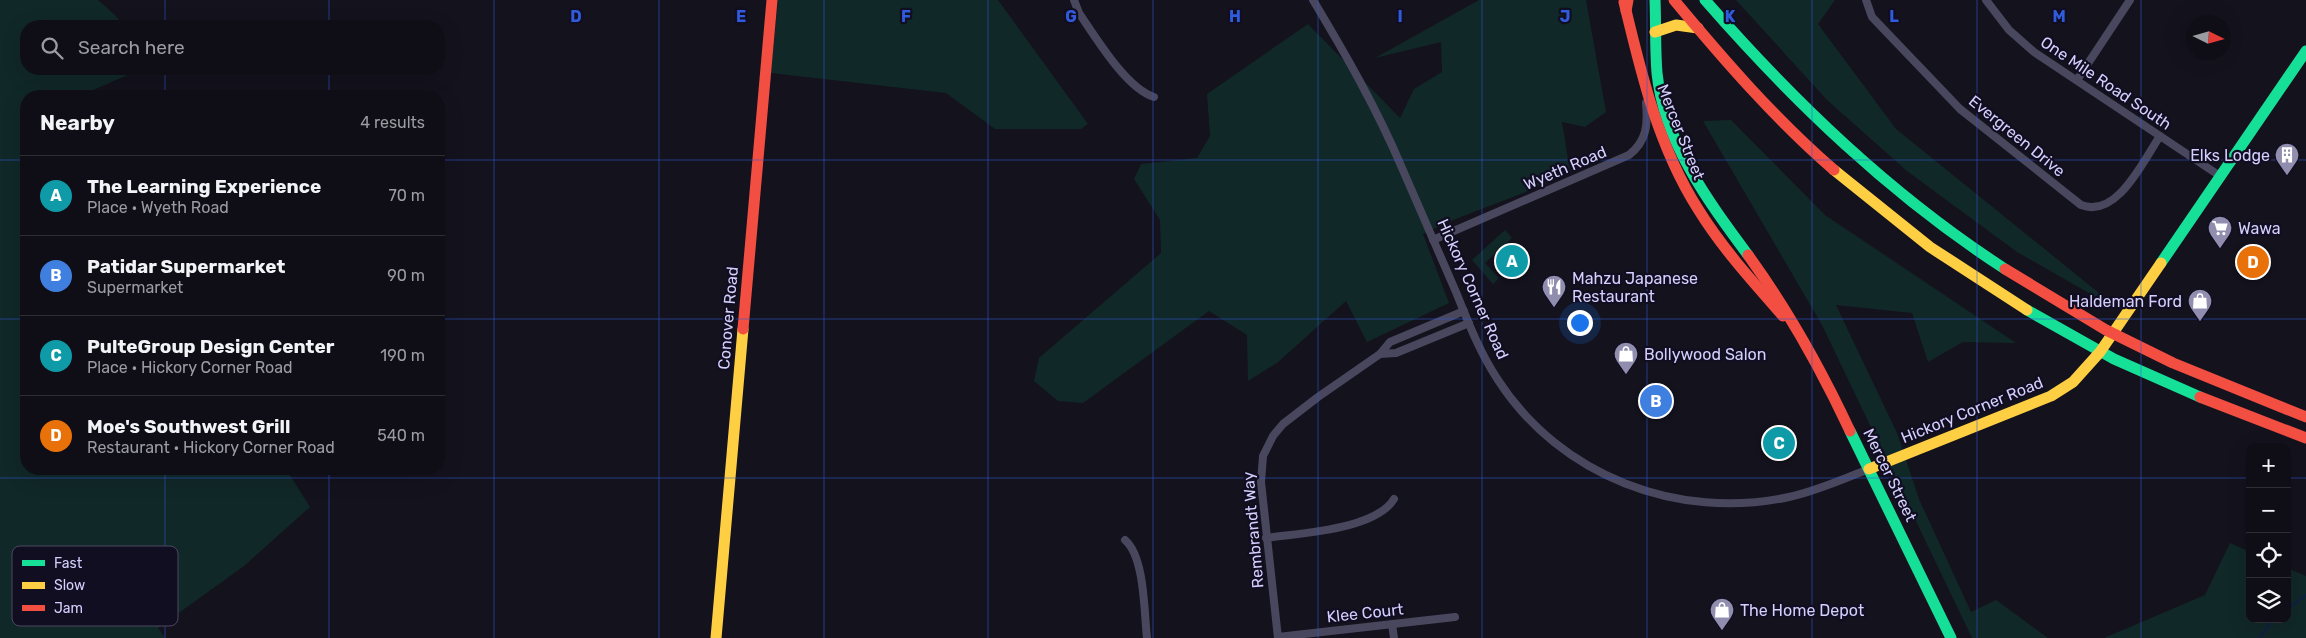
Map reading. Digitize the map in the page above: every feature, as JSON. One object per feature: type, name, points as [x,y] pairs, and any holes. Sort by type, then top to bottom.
[{"type":"main road","name":"Conover Road","points":[[716,638],[772,0]]},
{"type":"main road","name":"Mercer Street","points":[[1656,0],[1655,55],[1661,93],[1684,158],[1709,202],[1778,296],[1795,330]]},
{"type":"main road","points":[[1674,0],[1775,114],[1871,202],[1975,280],[2049,325],[2100,352],[2153,377],[2306,438]]},
{"type":"main road","points":[[1705,0],[1744,46],[1806,111],[1902,195],[1944,228],[2019,279],[2173,363],[2306,416]]},
{"type":"main road","name":"Mercer Street","points":[[1626,4],[1642,76],[1670,157],[1688,193],[1712,231],[1795,330],[1816,360],[1951,638]]},
{"type":"main road","points":[[1655,32],[1673,24],[1698,28]]},
{"type":"main road","name":"Hickory Corner Road","points":[[1869,469],[2051,396],[2073,382],[2100,352],[2306,52]]},
{"type":"street","points":[[1074,0],[1079,13],[1131,84],[1143,94],[1154,97]]},
{"type":"street","name":"Hickory Corner Road","points":[[1313,0],[1367,93],[1469,323],[1498,381],[1526,417],[1554,442],[1583,464],[1626,485],[1648,492],[1691,501],[1751,502],[1790,497],[1869,469]]},
{"type":"street","name":"Evergreen Drive","points":[[1866,0],[1872,17],[1960,109],[2081,205],[2095,208],[2102,207],[2117,198],[2160,136]]},
{"type":"street","name":"One Mile Road South","points":[[1986,0],[2021,42],[2220,176]]},
{"type":"street","points":[[2077,80],[2130,0]]},
{"type":"street","name":"Wyeth Road","points":[[1433,240],[1615,162],[1634,151],[1645,134],[1648,119],[1642,76]]},
{"type":"street","name":"Rembrandt Way","points":[[1278,637],[1266,538],[1261,468],[1263,456],[1273,436],[1283,424],[1311,402],[1380,354],[1390,342],[1464,312]]},
{"type":"street","name":"Rembrandt Way","points":[[1380,354],[1396,352],[1469,323]]},
{"type":"street","points":[[1266,538],[1324,530],[1353,523],[1379,514],[1394,499]]},
{"type":"street","points":[[1125,540],[1133,549],[1138,562],[1147,638]]},
{"type":"street","name":"Klee Court","points":[[1278,637],[1455,617]]},
{"type":"street","points":[[1392,624],[1394,638]]},
{"type":"green space","points":[[0,0],[98,0],[119,20],[20,20],[20,75],[128,75],[93,90],[20,90],[20,475],[290,475],[310,507],[244,566],[178,614],[178,546],[12,546],[12,626],[161,626],[158,628],[165,638],[0,638]]},
{"type":"green space","points":[[778,0],[998,0],[1088,124],[1081,129],[995,129],[946,93],[771,73]]},
{"type":"green space","points":[[1479,0],[1586,0],[1606,112],[1585,127],[1562,122],[1570,171],[1423,234],[1449,303],[1367,342],[1346,301],[1277,363],[1248,381],[1247,335],[1209,311],[1083,403],[1058,401],[1034,381],[1039,358],[1161,253],[1160,220],[1134,179],[1141,164],[1197,158],[1210,136],[1207,94],[1308,24],[1400,118],[1414,89],[1442,72],[1441,42],[1375,58]]},
{"type":"green space","points":[[1736,0],[1835,0],[1818,24],[1896,129],[2099,293],[2101,300],[2017,252],[1907,171],[1827,100]]},
{"type":"green space","points":[[1731,120],[1825,215],[2016,343],[1963,342],[1928,362],[1912,313],[1836,305],[1897,433],[1919,499],[1971,612],[1996,600],[2048,638],[1972,638],[1822,325],[1703,121]]},
{"type":"green space","points":[[1505,230],[1512,238],[1485,263],[1499,278],[1493,284],[1472,260]]},
{"type":"green space","points":[[2230,543],[2246,550],[2246,623],[2291,623],[2291,570],[2306,576],[2306,638],[2104,638],[2205,595]]},
{"type":"waterway","points":[[2291,606],[2306,595]]},
{"type":"waterway","points":[[2259,638],[2271,623]]},
{"type":"traffic: fast","points":[[1655,0],[1657,73],[1661,98],[1669,123],[1678,147],[1703,192],[1748,255]]},
{"type":"traffic: fast","points":[[1705,0],[1773,75],[1846,145],[1923,210],[2005,269]]},
{"type":"traffic: fast","points":[[2161,263],[2306,51]]},
{"type":"traffic: fast","points":[[2027,310],[2114,359],[2200,397]]},
{"type":"traffic: fast","points":[[1850,431],[1951,638]]},
{"type":"traffic: slow","points":[[1655,32],[1676,25],[1698,28]]},
{"type":"traffic: slow","points":[[1834,170],[1930,247],[2027,310]]},
{"type":"traffic: slow","points":[[1869,469],[2051,396],[2073,382],[2100,352],[2161,263]]},
{"type":"traffic: slow","points":[[716,638],[743,329]]},
{"type":"traffic: jam","points":[[743,329],[772,0]]},
{"type":"traffic: jam","points":[[1626,11],[1628,0]]},
{"type":"traffic: jam","points":[[1674,0],[1751,88],[1812,151],[1834,170]]},
{"type":"traffic: jam","points":[[1624,2],[1652,108],[1661,135],[1684,185],[1717,237],[1783,316]]},
{"type":"traffic: jam","points":[[1748,255],[1777,297],[1803,340],[1850,431]]},
{"type":"traffic: jam","points":[[2005,269],[2106,330],[2173,363],[2306,417]]},
{"type":"traffic: jam","points":[[2200,397],[2306,438]]},
{"type":"place","name":"Elks Lodge","points":[[2287,176]]},
{"type":"place","name":"Wawa","points":[[2220,249]]},
{"type":"place","name":"The Learning Experience","points":[[1512,261]]},
{"type":"place","name":"Moe's Southwest Grill","points":[[2253,262]]},
{"type":"place","name":"Mahzu Japanese Restaurant","points":[[1554,308]]},
{"type":"place","name":"Haldeman Ford","points":[[2200,322]]},
{"type":"place","name":"Bollywood Salon","points":[[1626,375]]},
{"type":"place","name":"Patidar Supermarket","points":[[1656,401]]},
{"type":"place","name":"PulteGroup Design Center","points":[[1779,443]]},
{"type":"place","name":"The Home Depot","points":[[1722,631]]}]
